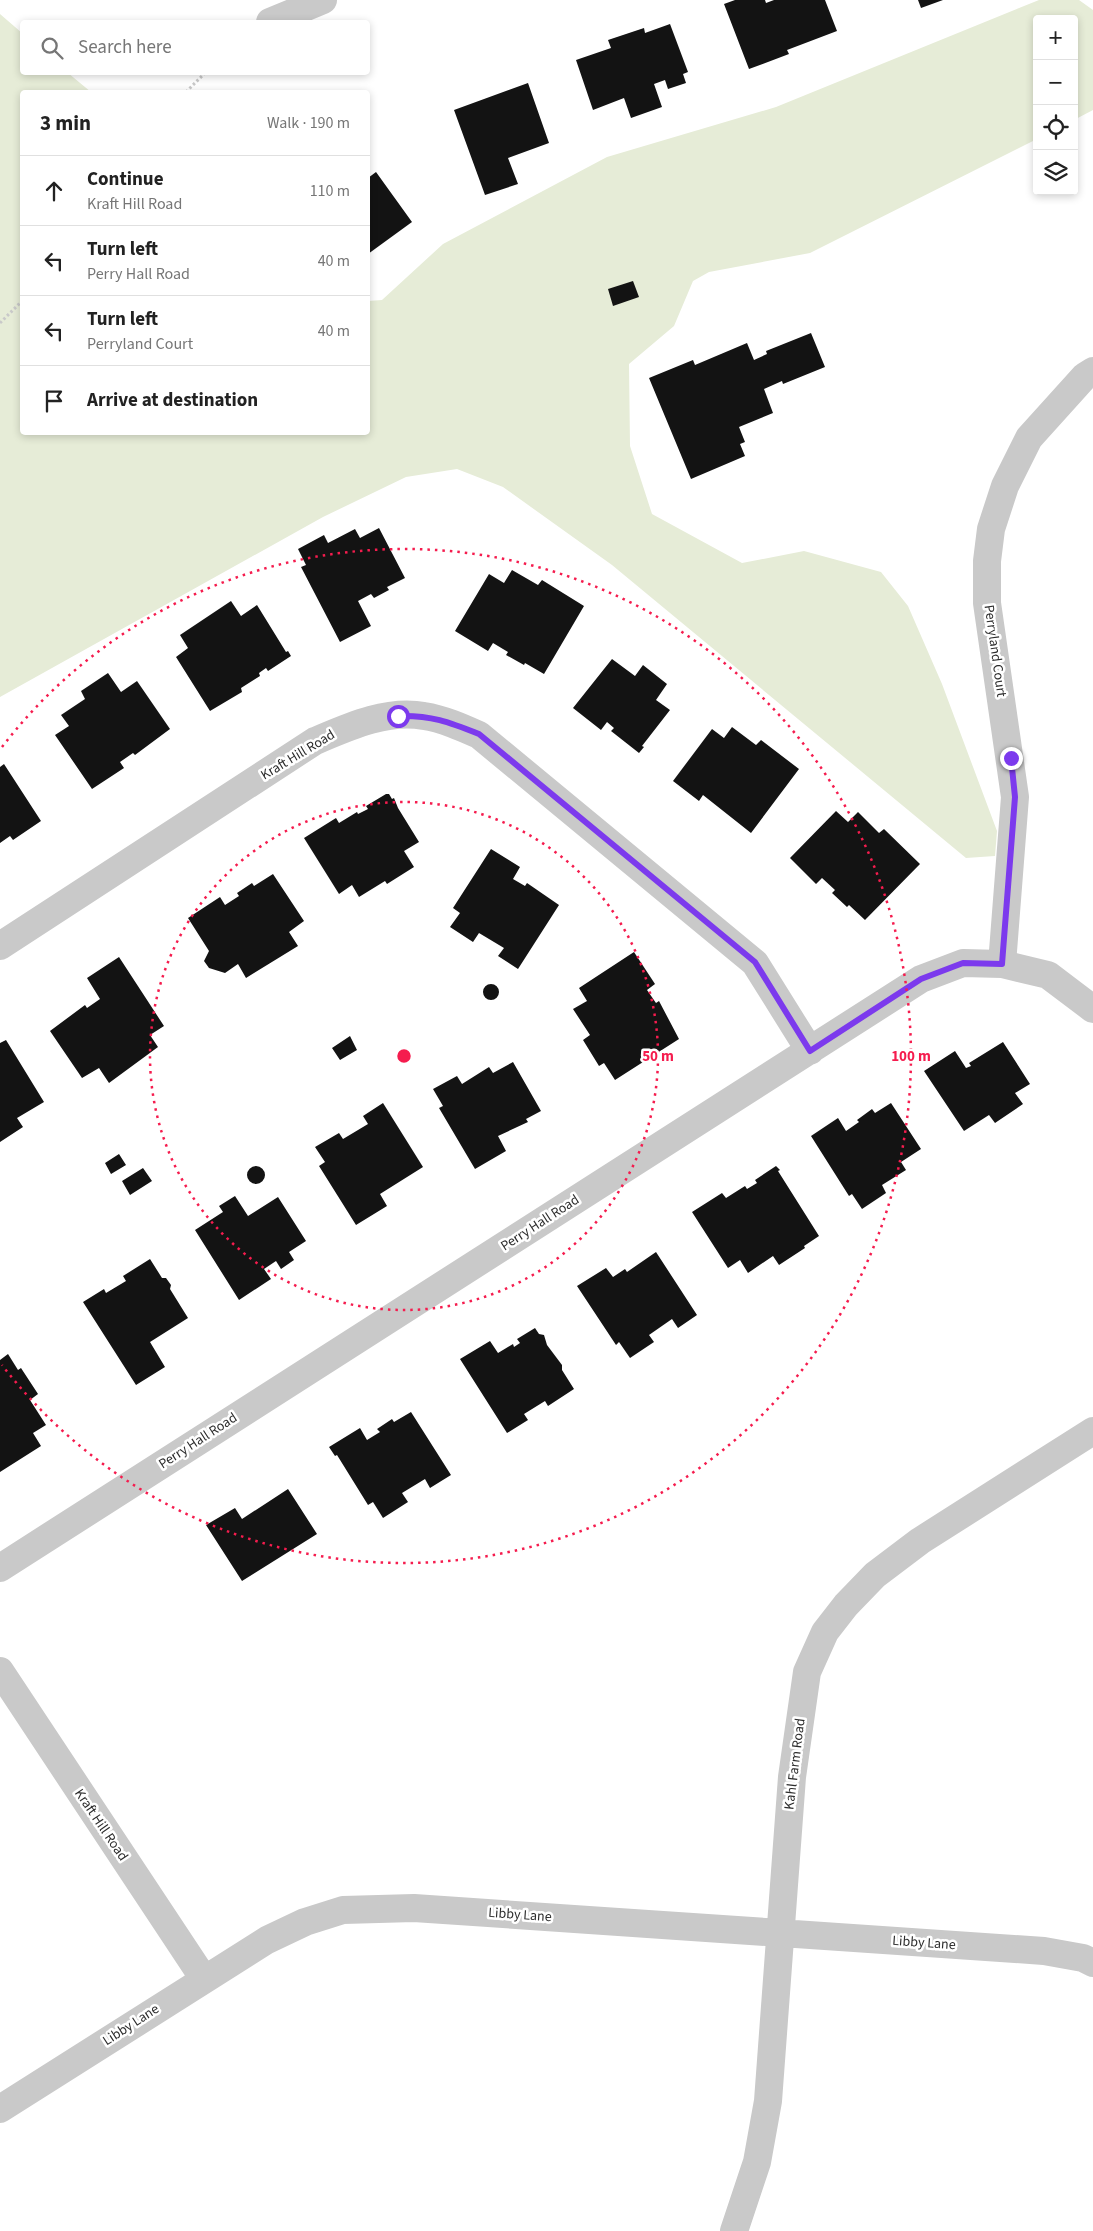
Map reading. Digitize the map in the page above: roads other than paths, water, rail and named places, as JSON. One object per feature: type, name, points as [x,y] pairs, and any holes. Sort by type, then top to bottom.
[{"type":"street","points":[[275,20],[323,0]]},
{"type":"street","name":"Perryland Court","points":[[1002,964],[1015,797],[1011,758],[987,603],[987,561],[991,528],[1005,486],[1029,438],[1085,376],[1093,372]]},
{"type":"street","name":"Kraft Hill Road","points":[[0,946],[315,741],[347,727],[378,718],[422,715],[449,722],[479,734],[755,962],[810,1051]]},
{"type":"street","name":"Perry Hall Road","points":[[0,1568],[921,979],[963,963],[1002,964],[1048,976],[1093,1009]]},
{"type":"street","name":"Kahl Farm Road","points":[[734,2231],[757,2162],[768,2101],[779,1932],[792,1777],[807,1672],[825,1632],[846,1605],[875,1575],[920,1541],[1093,1431]]},
{"type":"street","name":"Kraft Hill Road","points":[[0,1671],[204,1979]]},
{"type":"street","name":"Libby Lane","points":[[0,2109],[267,1940],[305,1922],[343,1910],[414,1908],[779,1932],[1044,1951],[1083,1958],[1093,1963]]}]
